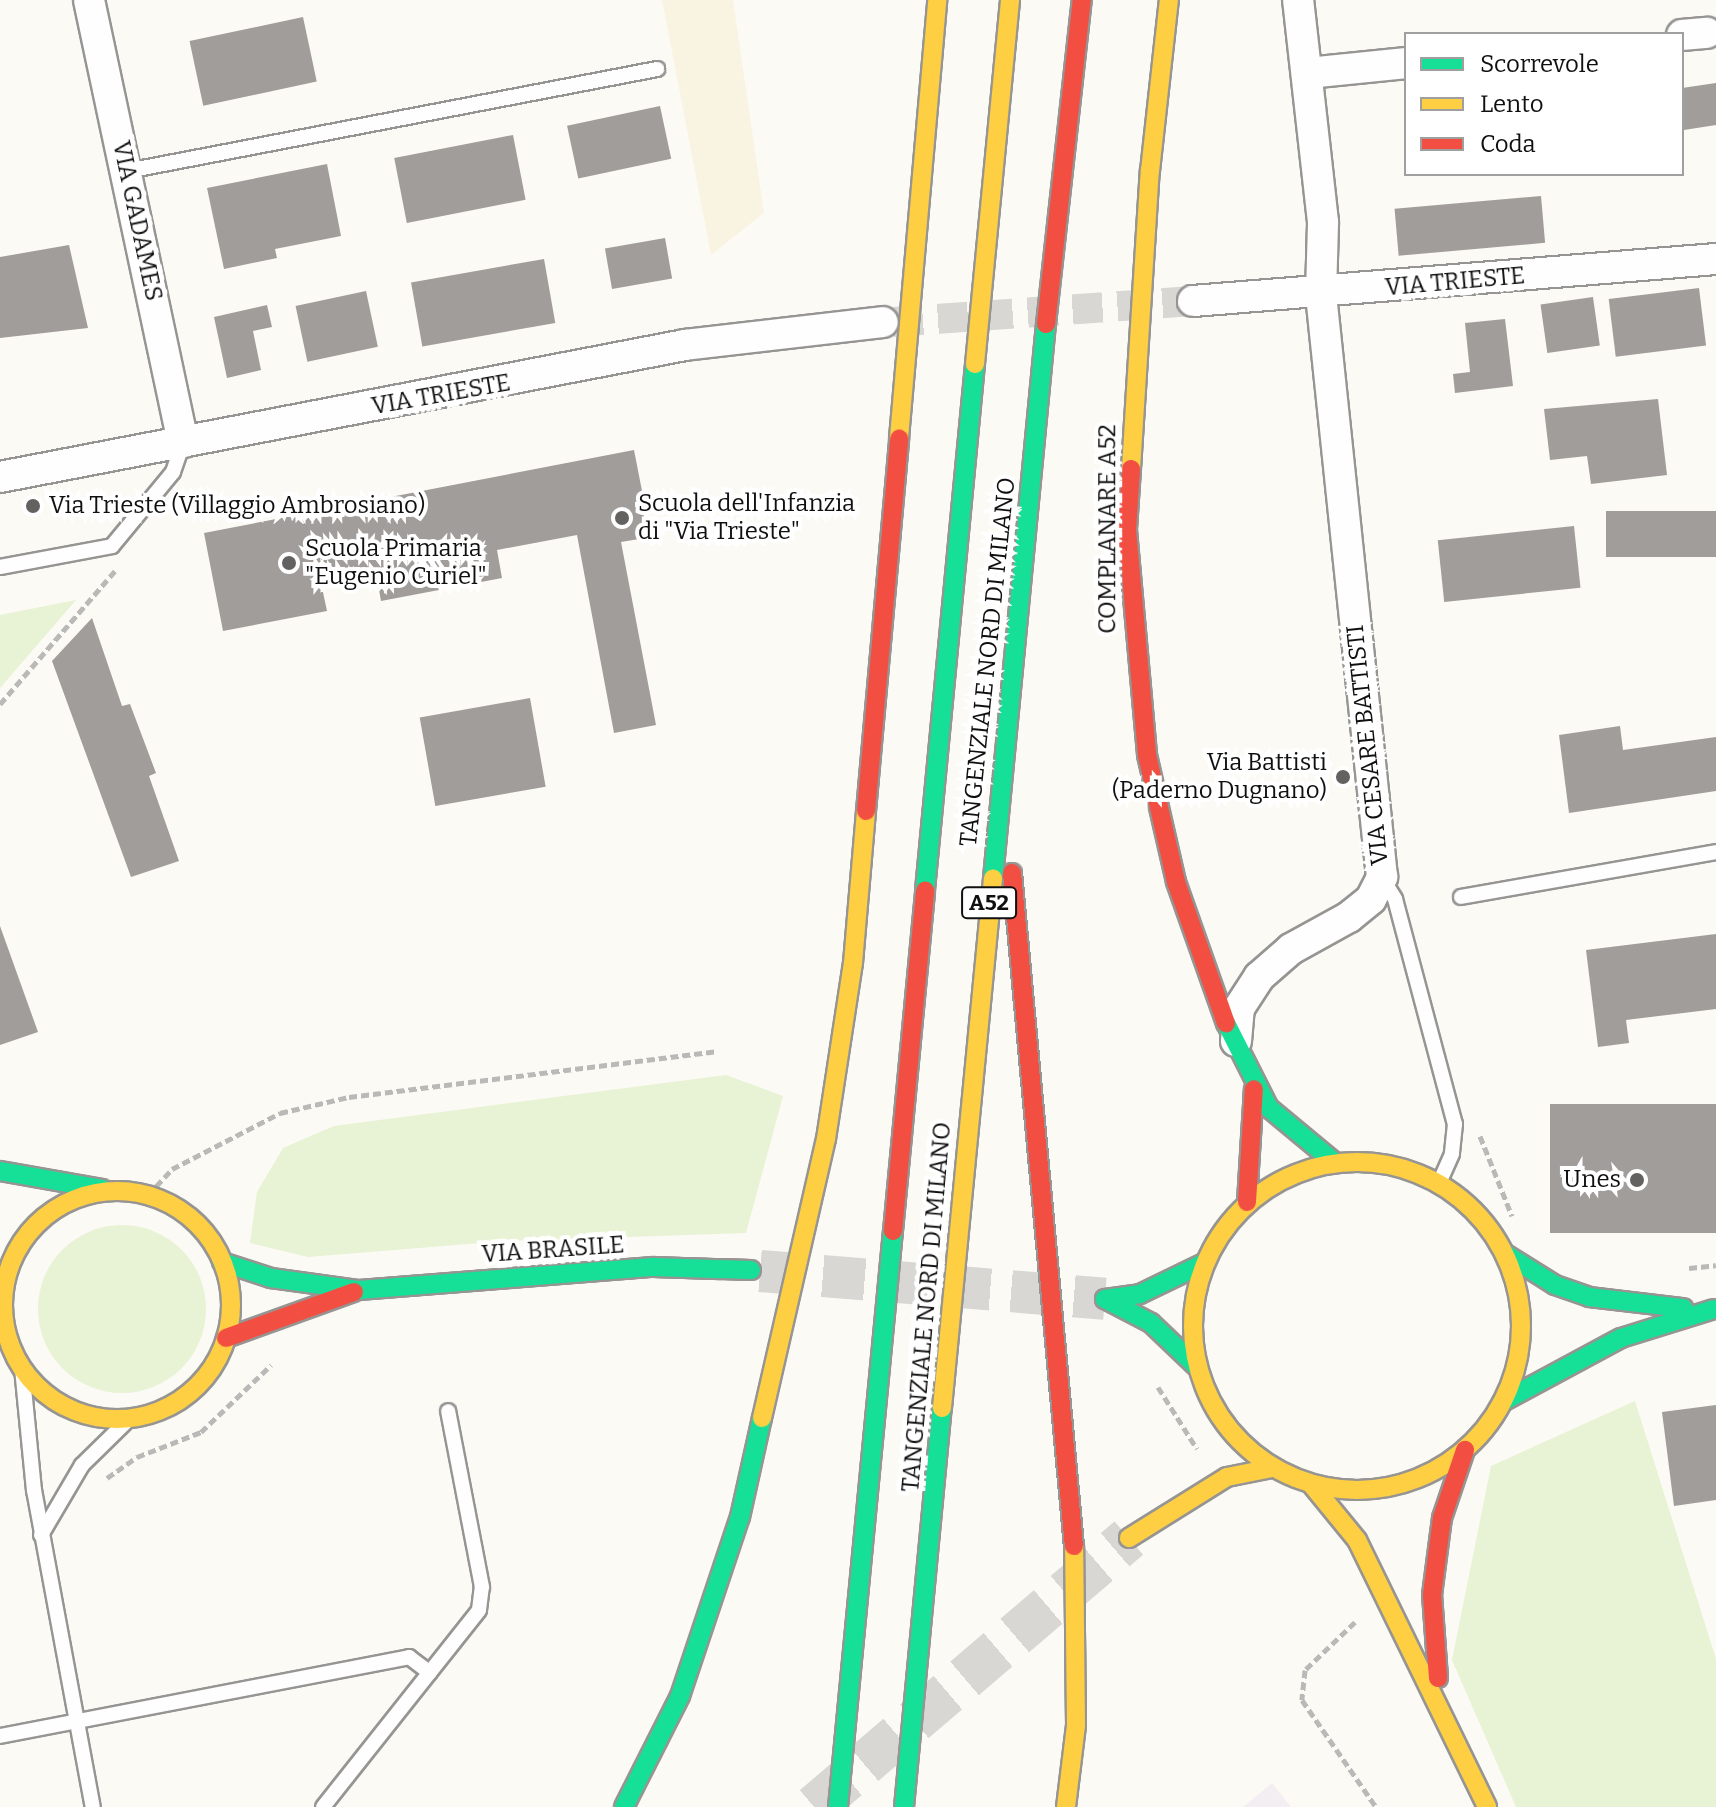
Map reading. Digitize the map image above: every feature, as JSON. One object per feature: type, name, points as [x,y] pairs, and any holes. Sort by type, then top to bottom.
[{"type":"main road","points":[[624,1807],[680,1696],[740,1517],[796,1290],[853,963],[937,0]]},
{"type":"main road","name":"TANGENZIALE NORD DI MILANO","points":[[838,1807],[1010,0]]},
{"type":"main road","name":"TANGENZIALE NORD DI MILANO","points":[[904,1807],[1002,765],[1082,0]]},
{"type":"main road","name":"COMPLANARE A52","points":[[1169,0],[1130,423],[1132,640],[1147,755],[1176,882],[1236,1051],[1254,1089],[1334,1162]]},
{"type":"main road","points":[[1002,765],[1076,1564],[1076,1725],[1066,1807]]},
{"type":"main road","name":"COMPLANARE A52","points":[[1247,1202],[1254,1089]]},
{"type":"main road","points":[[1196,1366],[1193,1310],[1204,1263],[1247,1202],[1298,1172],[1334,1162],[1391,1164],[1439,1183],[1478,1214],[1504,1253],[1521,1316],[1518,1360],[1502,1402],[1465,1450],[1442,1518],[1432,1595],[1444,1719]]},
{"type":"main road","points":[[0,1171],[148,1195],[186,1214],[222,1262],[229,1285],[226,1338],[197,1385],[172,1404],[130,1418],[90,1416],[65,1406],[22,1368],[8,1339],[2,1305],[11,1263],[36,1225],[68,1202],[111,1191]]},
{"type":"main road","points":[[1504,1253],[1589,1297],[1715,1308]]},
{"type":"main road","name":"VIA BRASILE","points":[[222,1262],[271,1278],[359,1290],[653,1267],[751,1270]]},
{"type":"main road","points":[[1204,1263],[1140,1294],[1105,1299],[1151,1323],[1196,1366],[1233,1434],[1272,1468],[1312,1485],[1347,1491],[1398,1485],[1465,1450]]},
{"type":"main road","name":"VIA BRASILE","points":[[226,1338],[359,1290]]},
{"type":"main road","points":[[1502,1402],[1621,1338],[1715,1308]]},
{"type":"main road","points":[[1129,1538],[1217,1482],[1272,1468]]},
{"type":"main road","points":[[1312,1485],[1357,1540],[1487,1807]]},
{"type":"main road","points":[[640,1728],[710,1608]]},
{"type":"street","name":"VIA GADAMES","points":[[89,0],[183,442]]},
{"type":"street","name":"VIA CESARE BATTISTI","points":[[1298,0],[1323,222],[1321,295],[1382,877]]},
{"type":"street","points":[[1308,73],[1404,63]]},
{"type":"street","name":"VIA TRIESTE","points":[[1193,301],[1321,295],[1716,259]]},
{"type":"street","name":"VIA TRIESTE","points":[[0,477],[685,345],[883,322]]},
{"type":"street","points":[[1236,1051],[1239,1008],[1259,977],[1291,949],[1349,917],[1371,899],[1382,877]]},
{"type":"lane","points":[[127,171],[657,69]]},
{"type":"lane","points":[[0,567],[112,546],[173,472],[183,442]]},
{"type":"lane","points":[[1461,897],[1716,852]]},
{"type":"lane","name":"VIA CESARE BATTISTI","points":[[1382,877],[1395,899],[1455,1124],[1452,1154],[1439,1183]]},
{"type":"lane","points":[[22,1368],[41,1535],[93,1807]]},
{"type":"lane","points":[[323,1807],[479,1610],[482,1587],[448,1411]]},
{"type":"lane","points":[[41,1535],[68,1484],[130,1418]]},
{"type":"lane","points":[[0,1736],[409,1657],[430,1673]]},
{"type":"path","points":[[0,704],[124,560]]},
{"type":"path","points":[[148,1195],[172,1169],[280,1113],[349,1097],[716,1051]]},
{"type":"path","points":[[68,1484],[108,1478],[137,1457],[201,1432],[283,1358]]},
{"type":"path","points":[[1152,1380],[1217,1482]]},
{"type":"path","points":[[1376,1807],[1305,1711],[1301,1690],[1305,1670],[1361,1616],[1369,1631],[1403,1630]]},
{"type":"shaded area","points":[[662,0],[733,0],[764,213],[711,255]]},
{"type":"shaded area","points":[[1272,1783],[1291,1807],[1243,1807]]},
{"type":"green space","points":[[76,600],[0,688],[0,615]]},
{"type":"green space","points":[[726,1075],[783,1096],[746,1233],[505,1241],[308,1257],[250,1243],[257,1192],[283,1148],[334,1126]]},
{"type":"green space","points":[[122,1225],[154,1231],[181,1250],[200,1277],[206,1309],[200,1341],[181,1368],[154,1387],[122,1393],[90,1387],[63,1368],[44,1341],[38,1309],[44,1277],[63,1250],[90,1231]]},
{"type":"green space","points":[[1635,1401],[1716,1659],[1716,1807],[1516,1807],[1452,1660],[1491,1466]]},
{"type":"building","points":[[303,17],[317,82],[203,106],[190,41]]},
{"type":"building","points":[[1716,83],[1716,125],[1684,130],[1684,88]]},
{"type":"building","points":[[660,106],[671,159],[578,179],[567,126]]},
{"type":"building","points":[[513,135],[526,200],[407,223],[394,158]]},
{"type":"building","points":[[327,164],[341,236],[275,249],[277,258],[224,269],[207,188]]},
{"type":"building","points":[[1541,196],[1545,243],[1399,256],[1395,209]]},
{"type":"building","points":[[665,238],[672,278],[612,289],[605,249]]},
{"type":"building","points":[[69,245],[88,328],[0,338],[0,257]]},
{"type":"building","points":[[544,259],[555,323],[422,346],[411,282]]},
{"type":"building","points":[[1699,288],[1706,346],[1616,357],[1609,299]]},
{"type":"building","points":[[366,291],[378,347],[307,362],[296,306]]},
{"type":"building","points":[[1593,297],[1600,346],[1547,353],[1541,304]]},
{"type":"building","points":[[267,305],[272,327],[253,331],[261,370],[227,378],[214,317]]},
{"type":"building","points":[[1505,319],[1513,386],[1455,393],[1453,374],[1470,372],[1465,323]]},
{"type":"building","points":[[1658,399],[1667,475],[1591,484],[1587,456],[1550,460],[1544,409]]},
{"type":"building","points":[[634,450],[651,537],[621,542],[656,725],[614,733],[577,535],[497,550],[502,578],[381,601],[376,573],[321,583],[327,611],[223,631],[204,533]]},
{"type":"building","points":[[1606,511],[1716,511],[1716,557],[1606,557]]},
{"type":"building","points":[[1574,526],[1580,588],[1444,602],[1438,540]]},
{"type":"building","points":[[92,618],[122,706],[130,704],[156,773],[149,776],[179,861],[131,877],[52,661]]},
{"type":"building","points":[[530,698],[546,787],[435,806],[420,717]]},
{"type":"building","points":[[1620,726],[1623,750],[1716,737],[1716,791],[1569,813],[1559,735]]},
{"type":"building","points":[[0,926],[38,1032],[0,1045]]},
{"type":"building","points":[[1716,934],[1716,1009],[1626,1020],[1629,1043],[1598,1047],[1586,950]]},
{"type":"building","name":"Unes","points":[[1550,1104],[1716,1104],[1716,1233],[1550,1233]]},
{"type":"building","points":[[1716,1405],[1716,1500],[1674,1506],[1662,1412]]},
{"type":"tunnel","points":[[893,322],[1193,301]]},
{"type":"tunnel","points":[[760,1271],[1105,1299]]},
{"type":"tunnel","points":[[814,1807],[1129,1538]]},
{"type":"traffic: fast","points":[[993,878],[1046,324]]},
{"type":"traffic: fast","points":[[925,890],[975,364]]},
{"type":"traffic: fast","points":[[1226,1023],[1269,1108],[1334,1162]]},
{"type":"traffic: fast","points":[[0,1171],[102,1189]]},
{"type":"traffic: fast","points":[[838,1807],[893,1231]]},
{"type":"traffic: fast","points":[[1504,1253],[1555,1285],[1589,1297],[1683,1308]]},
{"type":"traffic: fast","points":[[222,1262],[271,1278],[359,1290],[653,1267],[751,1270]]},
{"type":"traffic: fast","points":[[1105,1299],[1140,1294],[1204,1263]]},
{"type":"traffic: fast","points":[[1105,1299],[1151,1323],[1196,1366]]},
{"type":"traffic: fast","points":[[1502,1402],[1621,1338],[1714,1309]]},
{"type":"traffic: fast","points":[[904,1807],[942,1408]]},
{"type":"traffic: fast","points":[[624,1807],[680,1696],[740,1517],[762,1418]]},
{"type":"traffic: slow","points":[[899,438],[937,0]]},
{"type":"traffic: slow","points":[[975,364],[1010,0]]},
{"type":"traffic: slow","points":[[1131,469],[1150,171],[1169,0]]},
{"type":"traffic: slow","points":[[762,1418],[826,1139],[853,963],[866,811]]},
{"type":"traffic: slow","points":[[942,1408],[993,878]]},
{"type":"traffic: slow","points":[[1341,1162],[1373,1162],[1405,1169],[1435,1181],[1461,1199],[1484,1222],[1509,1263],[1518,1294],[1521,1326],[1518,1358],[1502,1404],[1484,1430],[1461,1453],[1435,1471],[1405,1483],[1373,1490],[1341,1490],[1309,1483],[1279,1471],[1253,1453],[1230,1430],[1212,1404],[1200,1374],[1193,1342],[1193,1310],[1200,1278],[1212,1248],[1230,1222],[1253,1199],[1279,1181],[1309,1169],[1341,1162]]},
{"type":"traffic: slow","points":[[117,1191],[139,1193],[161,1200],[180,1210],[197,1225],[212,1242],[222,1261],[229,1283],[231,1305],[229,1327],[222,1349],[212,1368],[197,1385],[180,1400],[161,1410],[139,1417],[117,1419],[95,1417],[73,1410],[54,1400],[37,1385],[22,1368],[12,1349],[5,1327],[3,1305],[5,1283],[12,1261],[22,1242],[37,1225],[54,1210],[73,1200],[95,1193],[117,1191]]},
{"type":"traffic: slow","points":[[1129,1538],[1227,1477],[1272,1468]]},
{"type":"traffic: slow","points":[[1312,1485],[1357,1540],[1487,1807]]},
{"type":"traffic: slow","points":[[1066,1807],[1076,1725],[1074,1546]]},
{"type":"traffic: jam","points":[[1046,324],[1082,0]]},
{"type":"traffic: jam","points":[[866,811],[899,438]]},
{"type":"traffic: jam","points":[[1131,469],[1127,530],[1147,755],[1176,882],[1226,1023]]},
{"type":"traffic: jam","points":[[1012,873],[1074,1546]]},
{"type":"traffic: jam","points":[[893,1231],[925,890]]},
{"type":"traffic: jam","points":[[1247,1202],[1254,1089]]},
{"type":"traffic: jam","points":[[226,1338],[354,1292]]},
{"type":"traffic: jam","points":[[1438,1678],[1432,1595],[1442,1518],[1465,1450]]},
{"type":"place","name":"Via Trieste (Villaggio Ambrosiano)","points":[[33,506]]},
{"type":"place","name":"Scuola dell'Infanzia di \"Via Trieste\"","points":[[622,518]]},
{"type":"place","name":"Scuola Primaria \"Eugenio Curiel\"","points":[[289,563]]},
{"type":"place","name":"Via Battisti (Paderno Dugnano)","points":[[1343,777]]},
{"type":"place","name":"Unes","points":[[1637,1180]]}]
